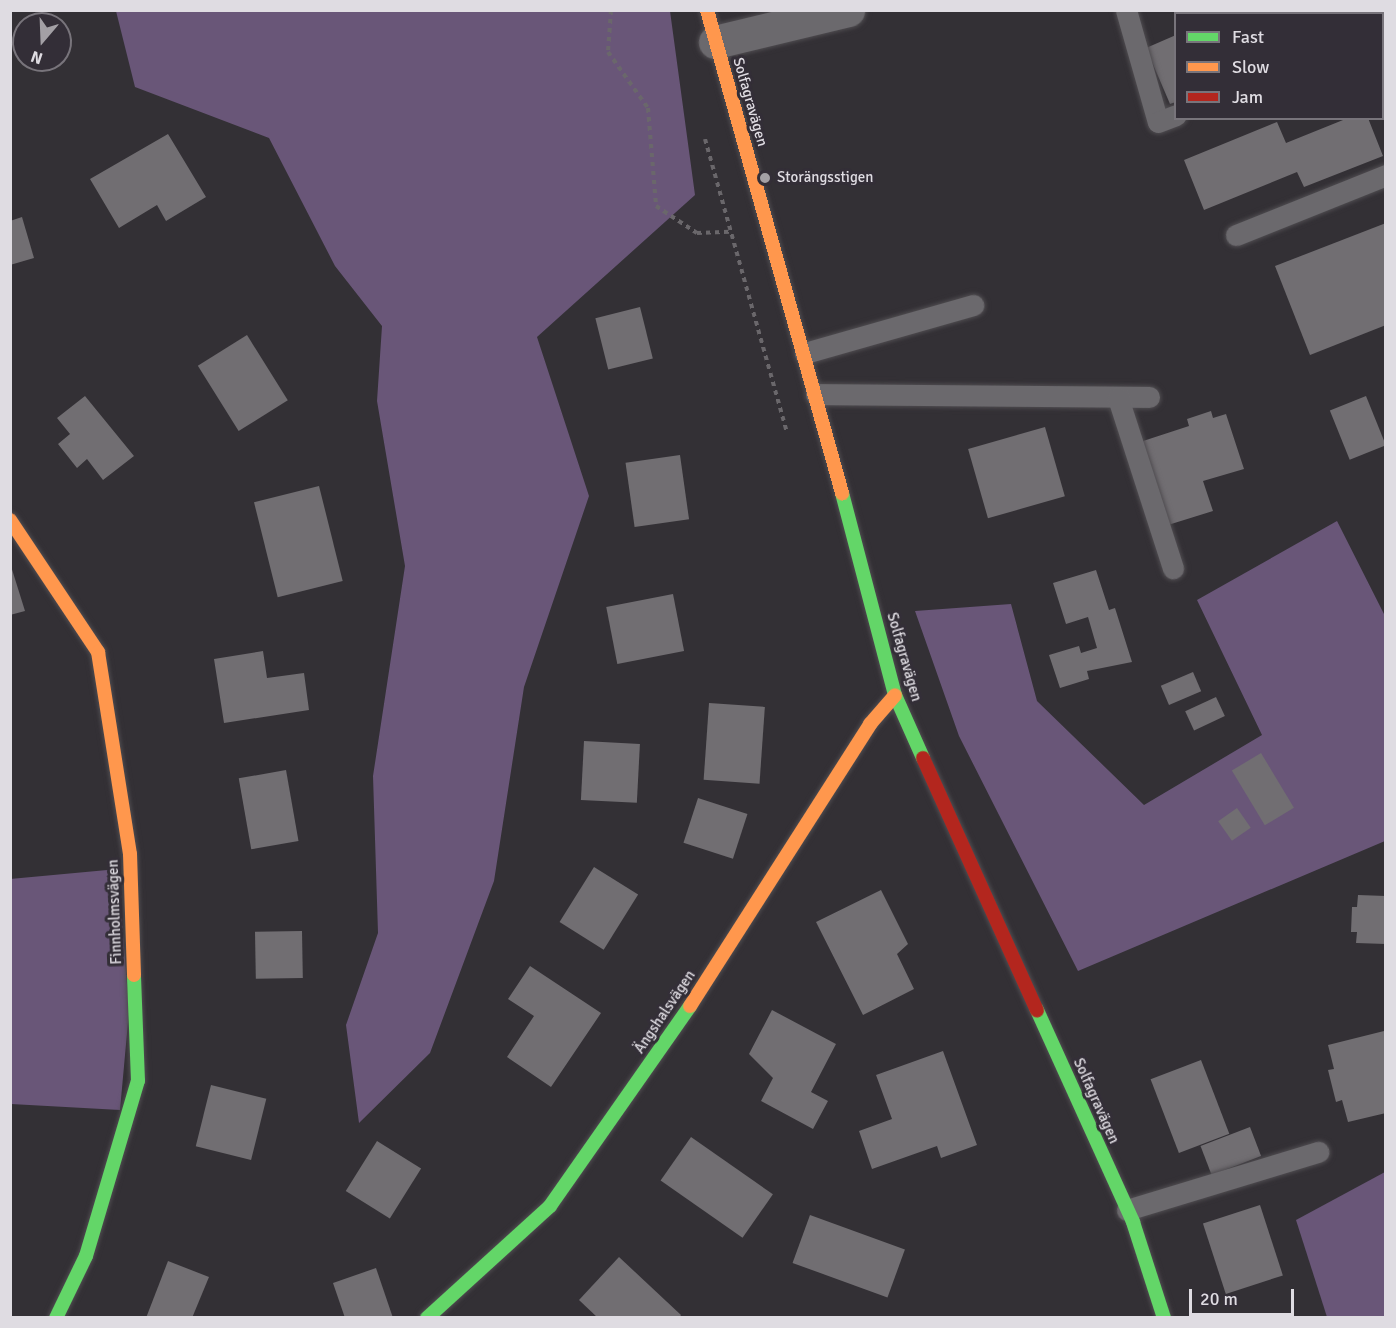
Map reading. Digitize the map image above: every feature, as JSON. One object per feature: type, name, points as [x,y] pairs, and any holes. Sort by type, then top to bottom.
[{"type":"street","name":"Solfagravägen","points":[[707,10],[805,353],[895,695],[1127,1210],[1164,1317]]},
{"type":"street","points":[[715,42],[848,10]]},
{"type":"street","name":"Finnholmsvägen","points":[[10,520],[98,652],[130,854],[138,1081],[86,1256],[56,1317]]},
{"type":"street","name":"Ängshalsvägen","points":[[427,1317],[550,1206],[682,1018],[870,724],[895,695]]},
{"type":"lane","points":[[1126,10],[1158,122],[1174,116]]},
{"type":"lane","points":[[1236,234],[1386,175]]},
{"type":"lane","points":[[805,353],[973,305]]},
{"type":"lane","points":[[816,394],[1149,397]]},
{"type":"lane","points":[[1118,398],[1173,568]]},
{"type":"lane","points":[[1127,1210],[1318,1152]]},
{"type":"path","points":[[611,10],[608,52],[648,108],[656,206],[697,233],[730,232]]},
{"type":"shaded area","points":[[116,11],[670,11],[695,195],[537,337],[589,496],[524,687],[494,881],[430,1053],[359,1123],[346,1025],[378,933],[373,776],[405,566],[377,401],[382,326],[335,266],[269,138],[135,87]]},
{"type":"shaded area","points":[[1337,521],[1385,616],[1385,841],[1078,971],[959,736],[915,611],[1011,604],[1037,701],[1144,805],[1262,735],[1197,600]]},
{"type":"shaded area","points":[[118,869],[129,1011],[120,1110],[11,1104],[10,879]]},
{"type":"shaded area","points":[[1385,1172],[1385,1317],[1327,1317],[1296,1220]]},
{"type":"building","points":[[1232,10],[1332,10],[1332,12],[1232,12]]},
{"type":"building","points":[[1174,36],[1174,103],[1170,104],[1146,48]]},
{"type":"building","points":[[1343,120],[1369,120],[1383,156],[1304,187],[1297,172],[1204,210],[1184,160],[1277,122],[1286,143]]},
{"type":"building","points":[[168,134],[206,197],[166,221],[157,205],[119,228],[90,179]]},
{"type":"building","points":[[22,217],[34,258],[10,265],[10,221]]},
{"type":"building","points":[[1386,223],[1386,325],[1310,355],[1275,266]]},
{"type":"building","points":[[640,307],[653,358],[608,370],[595,318]]},
{"type":"building","points":[[247,335],[288,400],[239,431],[198,366]]},
{"type":"building","points":[[85,396],[134,456],[103,480],[87,459],[77,468],[58,444],[70,434],[57,418]]},
{"type":"building","points":[[1366,396],[1386,445],[1350,460],[1330,411]]},
{"type":"building","points":[[1211,411],[1213,418],[1226,414],[1244,469],[1203,481],[1213,511],[1168,525],[1140,442],[1189,426],[1187,419]]},
{"type":"building","points":[[1045,427],[1065,496],[988,518],[968,449]]},
{"type":"building","points":[[680,455],[689,519],[635,527],[626,463]]},
{"type":"building","points":[[319,486],[343,581],[278,597],[254,502]]},
{"type":"building","points":[[10,563],[25,611],[10,615]]},
{"type":"building","points":[[1096,570],[1109,610],[1115,608],[1132,662],[1087,671],[1089,679],[1060,688],[1049,655],[1079,646],[1081,653],[1097,648],[1088,617],[1066,624],[1053,583]]},
{"type":"building","points":[[673,594],[684,651],[617,664],[606,607]]},
{"type":"building","points":[[263,651],[267,678],[304,673],[309,710],[224,723],[214,659]]},
{"type":"building","points":[[1193,672],[1201,691],[1169,705],[1161,686]]},
{"type":"building","points":[[1216,697],[1225,716],[1194,730],[1185,711]]},
{"type":"building","points":[[709,703],[765,707],[759,784],[704,780]]},
{"type":"building","points":[[584,741],[640,744],[637,803],[581,800]]},
{"type":"building","points":[[1261,753],[1294,808],[1265,825],[1232,771]]},
{"type":"building","points":[[286,770],[299,841],[251,849],[239,778]]},
{"type":"building","points":[[698,798],[747,814],[733,859],[683,843]]},
{"type":"building","points":[[1237,808],[1251,828],[1232,841],[1218,821]]},
{"type":"building","points":[[594,867],[638,895],[604,950],[560,922]]},
{"type":"building","points":[[881,890],[908,944],[897,954],[914,989],[863,1015],[816,922]]},
{"type":"building","points":[[1358,895],[1386,896],[1386,944],[1356,943],[1357,932],[1351,932],[1352,907],[1357,907]]},
{"type":"building","points":[[302,931],[303,978],[256,979],[255,932]]},
{"type":"building","points":[[530,966],[601,1013],[551,1087],[507,1057],[534,1016],[508,999]]},
{"type":"building","points":[[772,1010],[836,1044],[811,1092],[828,1101],[813,1129],[761,1101],[773,1078],[749,1054]]},
{"type":"building","points":[[1384,1031],[1386,1113],[1348,1122],[1342,1100],[1336,1102],[1328,1070],[1334,1069],[1328,1045]]},
{"type":"building","points":[[943,1051],[977,1145],[941,1158],[937,1146],[872,1169],[859,1131],[892,1119],[876,1075]]},
{"type":"building","points":[[1201,1060],[1229,1134],[1179,1153],[1151,1079]]},
{"type":"building","points":[[211,1085],[266,1099],[251,1160],[196,1146]]},
{"type":"building","points":[[1250,1127],[1261,1156],[1212,1175],[1201,1146]]},
{"type":"building","points":[[691,1137],[773,1194],[743,1238],[661,1180]]},
{"type":"building","points":[[377,1141],[421,1169],[390,1219],[346,1191]]},
{"type":"building","points":[[1260,1205],[1283,1275],[1226,1294],[1203,1224]]},
{"type":"building","points":[[810,1215],[905,1250],[887,1297],[793,1263]]},
{"type":"building","points":[[619,1257],[681,1315],[679,1318],[598,1318],[579,1300]]},
{"type":"building","points":[[168,1261],[209,1277],[192,1318],[146,1318]]},
{"type":"building","points":[[376,1268],[393,1318],[345,1318],[333,1283]]},
{"type":"traffic: fast","points":[[842,493],[895,695],[923,758]]},
{"type":"traffic: fast","points":[[56,1318],[86,1256],[138,1081],[134,975]]},
{"type":"traffic: fast","points":[[427,1318],[550,1206],[690,1006]]},
{"type":"traffic: fast","points":[[1037,1010],[1133,1222],[1164,1318]]},
{"type":"traffic: slow","points":[[707,10],[842,493]]},
{"type":"traffic: slow","points":[[10,520],[98,652],[130,854],[134,975]]},
{"type":"traffic: slow","points":[[690,1006],[870,724],[895,695]]},
{"type":"traffic: jam","points":[[923,758],[1037,1010]]},
{"type":"place","name":"Storängsstigen","points":[[765,178]]}]
